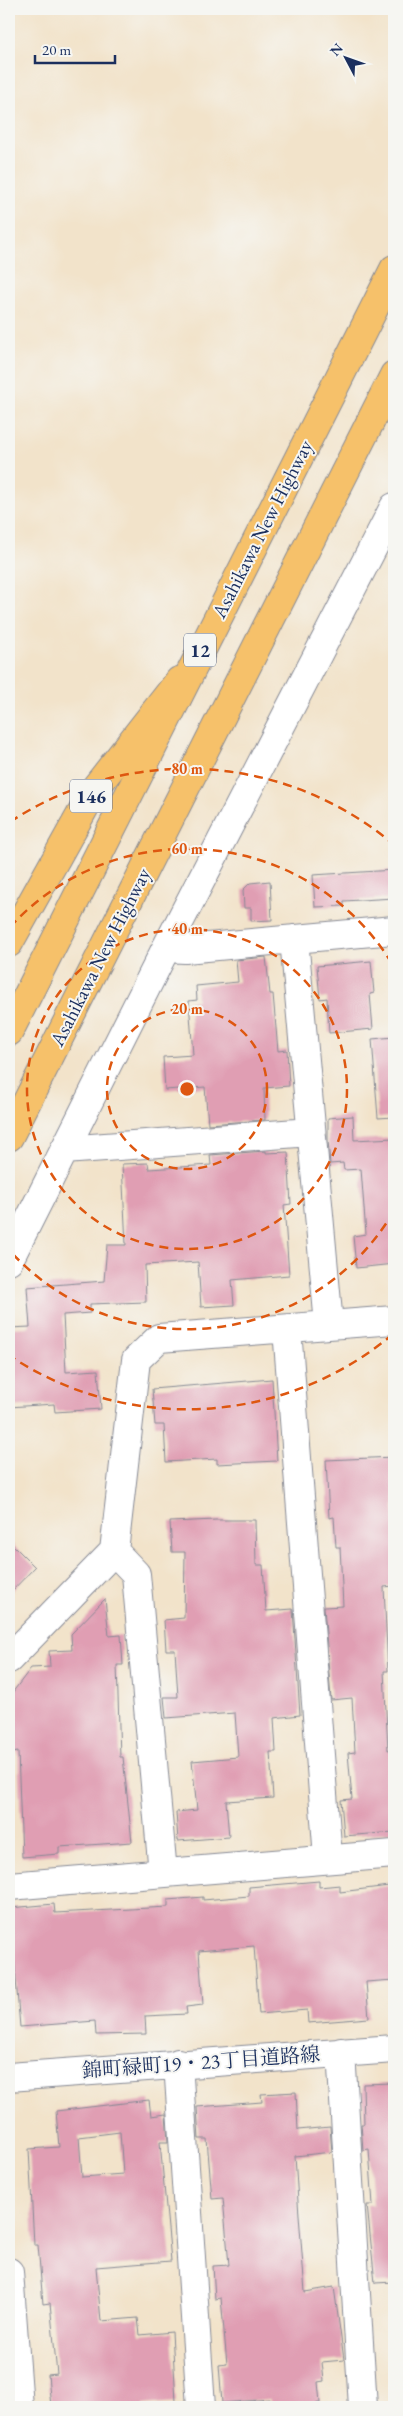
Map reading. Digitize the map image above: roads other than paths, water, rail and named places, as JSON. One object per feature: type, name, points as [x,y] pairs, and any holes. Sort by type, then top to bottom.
[{"type":"main road","name":"Asahikawa New Highway","points":[[9,1032],[194,662],[394,269]]},
{"type":"main road","name":"Asahikawa New Highway","points":[[9,1137],[394,375]]},
{"type":"main road","name":"146","points":[[9,943],[96,787],[194,662]]},
{"type":"street","points":[[9,1260],[166,948],[394,507]]},
{"type":"street","points":[[166,948],[185,949],[394,930]]},
{"type":"street","points":[[294,939],[329,1325]]},
{"type":"street","points":[[64,1150],[311,1132]]},
{"type":"street","points":[[9,1660],[114,1551],[136,1360],[159,1338],[394,1320]]},
{"type":"street","points":[[287,1329],[328,1858]]},
{"type":"street","points":[[114,1551],[136,1574],[163,1873]]},
{"type":"street","points":[[9,1886],[394,1854]]},
{"type":"street","name":"錦町緑町19・23丁目道路線","points":[[9,2077],[178,2063],[394,2049]]},
{"type":"street","points":[[341,2052],[363,2407]]},
{"type":"street","points":[[178,2063],[201,2407]]},
{"type":"street","points":[[9,2272],[19,2407]]}]
